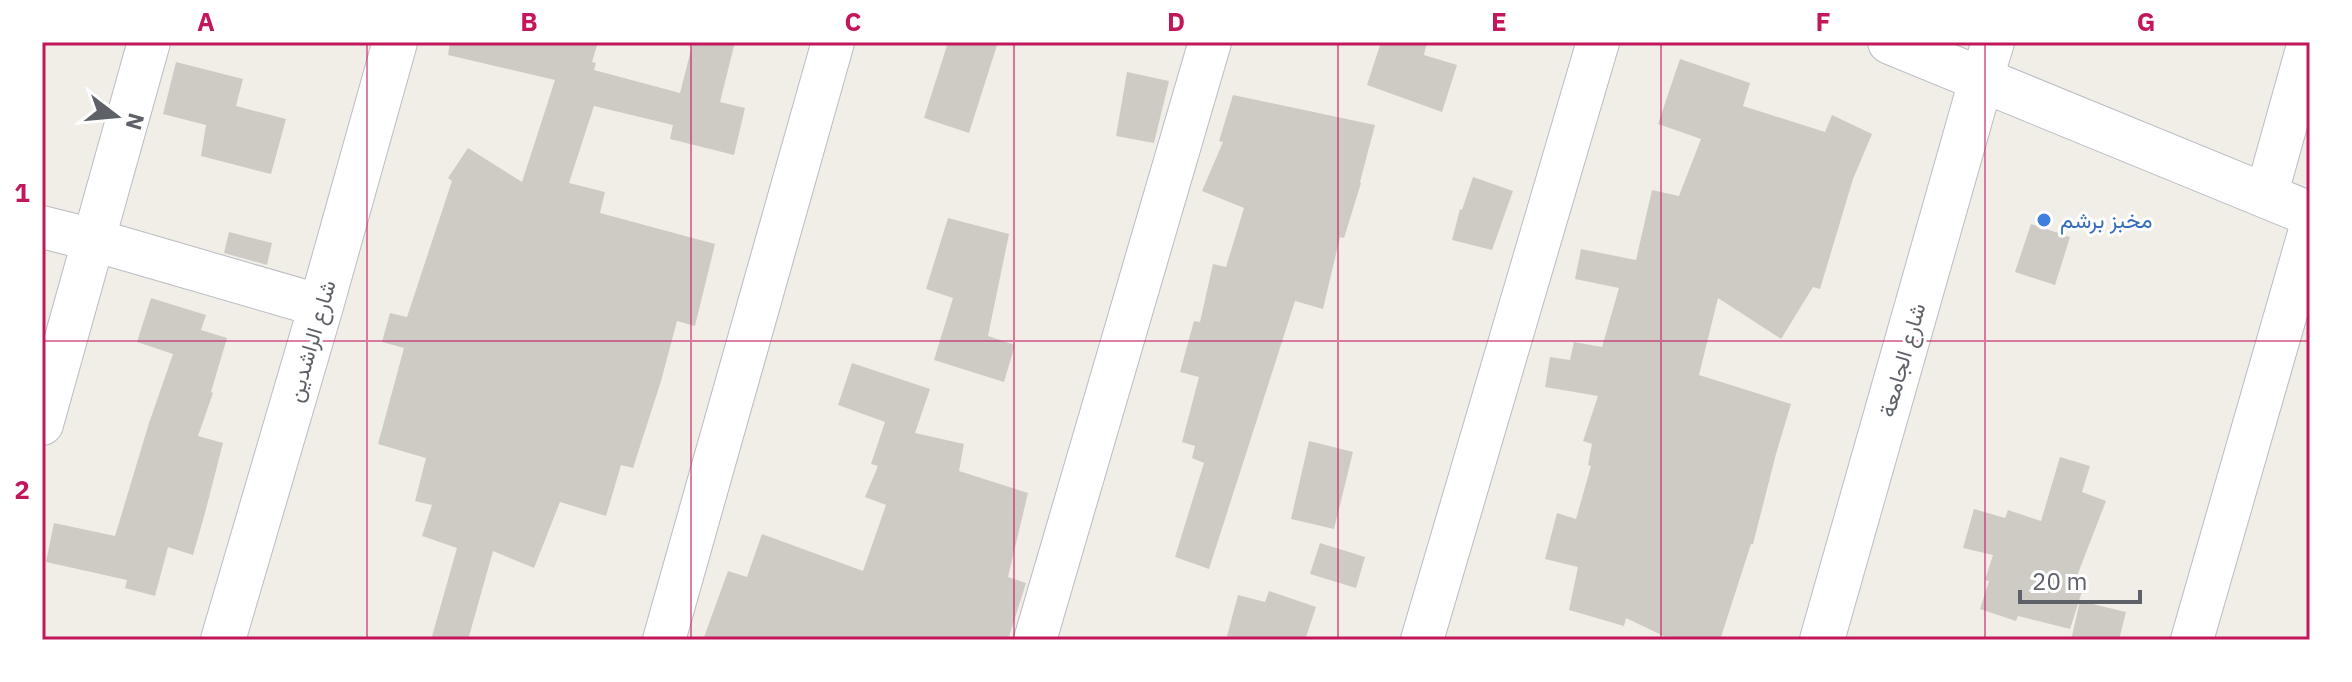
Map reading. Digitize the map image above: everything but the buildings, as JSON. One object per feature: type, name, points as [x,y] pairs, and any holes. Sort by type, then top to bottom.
[{"type":"street","points":[[42,424],[149,42]]},
{"type":"street","name":"شارع الراشدين","points":[[223,640],[395,42]]},
{"type":"street","points":[[664,640],[833,42]]},
{"type":"street","points":[[1035,640],[1210,42]]},
{"type":"street","points":[[1422,640],[1598,42]]},
{"type":"street","points":[[1890,42],[1987,61],[2266,196],[2310,214]]},
{"type":"street","points":[[2266,196],[2303,90],[2309,42]]},
{"type":"street","name":"شارع الجامعة","points":[[1822,640],[1987,61]]},
{"type":"street","points":[[42,227],[321,306]]},
{"type":"street","points":[[2192,640],[2310,230]]},
{"type":"place","name":"مخبز برشم","points":[[2044,220]]}]
